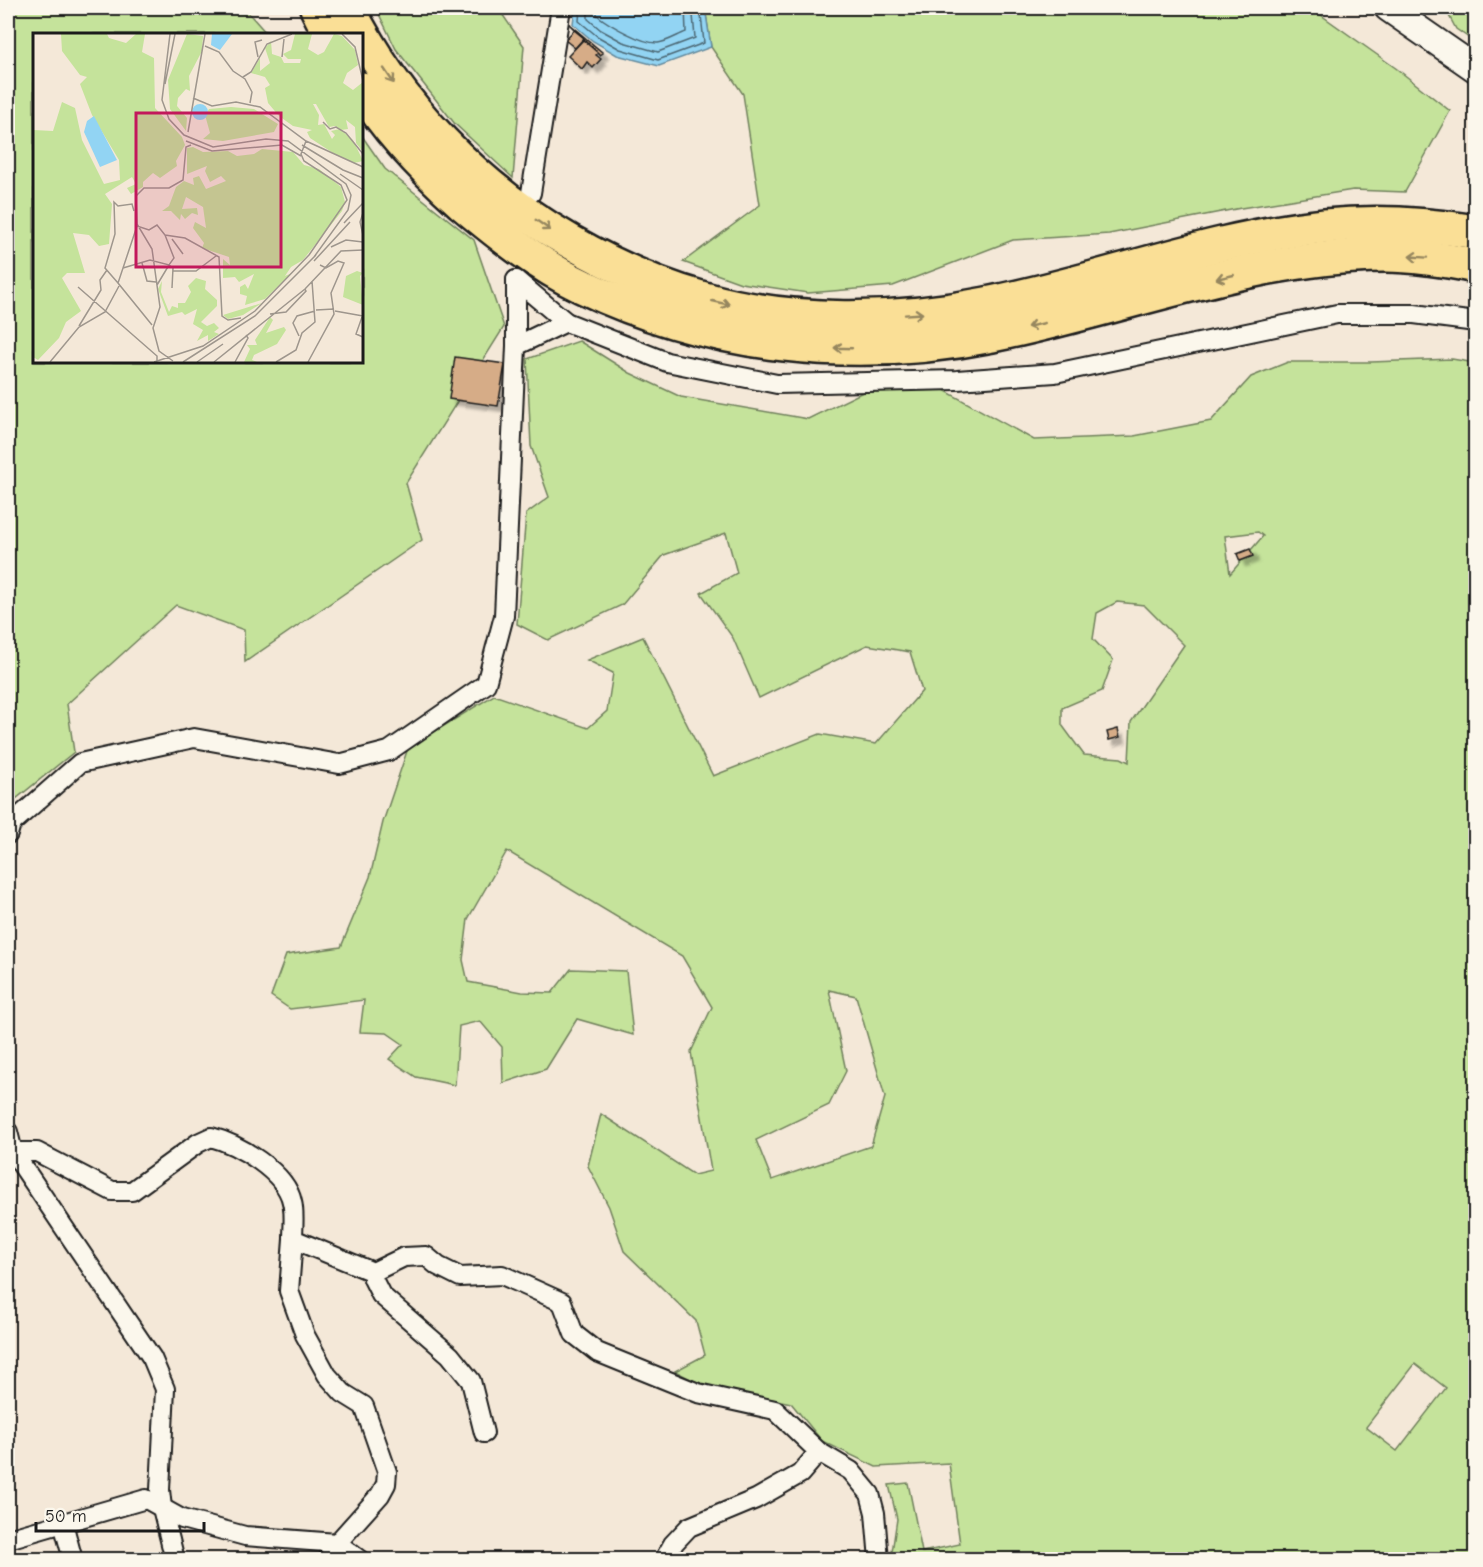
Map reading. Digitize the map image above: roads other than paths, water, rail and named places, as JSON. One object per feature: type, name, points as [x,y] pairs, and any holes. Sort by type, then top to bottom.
[{"type":"highway","points":[[317,8],[330,33]]},
{"type":"highway","points":[[348,8],[361,33]]},
{"type":"highway","points":[[363,36],[391,81],[424,122],[505,198],[549,229],[596,256],[645,279],[703,299],[743,308],[791,315],[851,317],[919,314],[985,305],[1194,250],[1260,236],[1325,226],[1388,224],[1444,227],[1476,232]]},
{"type":"highway","points":[[363,90],[401,142],[442,186],[486,223],[533,257],[580,285],[633,308],[736,338],[788,345],[849,348],[922,345],[991,335],[1267,267],[1328,258],[1387,255],[1441,259],[1476,266]]},
{"type":"street","points":[[531,193],[561,8]]},
{"type":"street","points":[[1388,8],[1476,69]]},
{"type":"street","points":[[8,834],[11,824],[80,763],[194,738],[339,764],[389,751],[486,684],[504,616],[516,346],[516,280],[566,322],[667,362],[777,384],[957,380],[1055,373],[1336,314],[1414,314],[1476,322]]},
{"type":"street","points":[[516,346],[566,322]]},
{"type":"street","points":[[8,1132],[10,1155],[152,1358],[165,1389],[160,1490],[162,1508],[175,1560]]},
{"type":"street","points":[[10,1155],[37,1152],[112,1191],[132,1191],[198,1143],[211,1137],[221,1139],[269,1166],[283,1181],[292,1202],[293,1239],[289,1291],[305,1335],[327,1375],[343,1393],[364,1406],[387,1472],[386,1484],[380,1495],[337,1543],[328,1560]]},
{"type":"street","points":[[293,1239],[373,1272],[404,1257],[426,1256],[438,1266],[460,1276],[502,1275],[562,1302],[574,1334],[597,1352],[698,1393],[775,1410],[819,1452],[851,1471],[870,1494],[875,1513],[879,1560]]},
{"type":"street","points":[[373,1272],[373,1280],[381,1295],[450,1354],[471,1381],[484,1433]]},
{"type":"street","points":[[664,1560],[673,1544],[689,1527],[756,1499],[800,1474],[819,1452]]},
{"type":"street","points":[[8,1539],[146,1499],[182,1519],[245,1536],[337,1543],[360,1560]]},
{"type":"street","points":[[63,1523],[73,1560]]},
{"type":"water","points":[[575,8],[716,8],[706,14],[711,47],[659,66],[617,55],[593,41],[573,24]]}]
